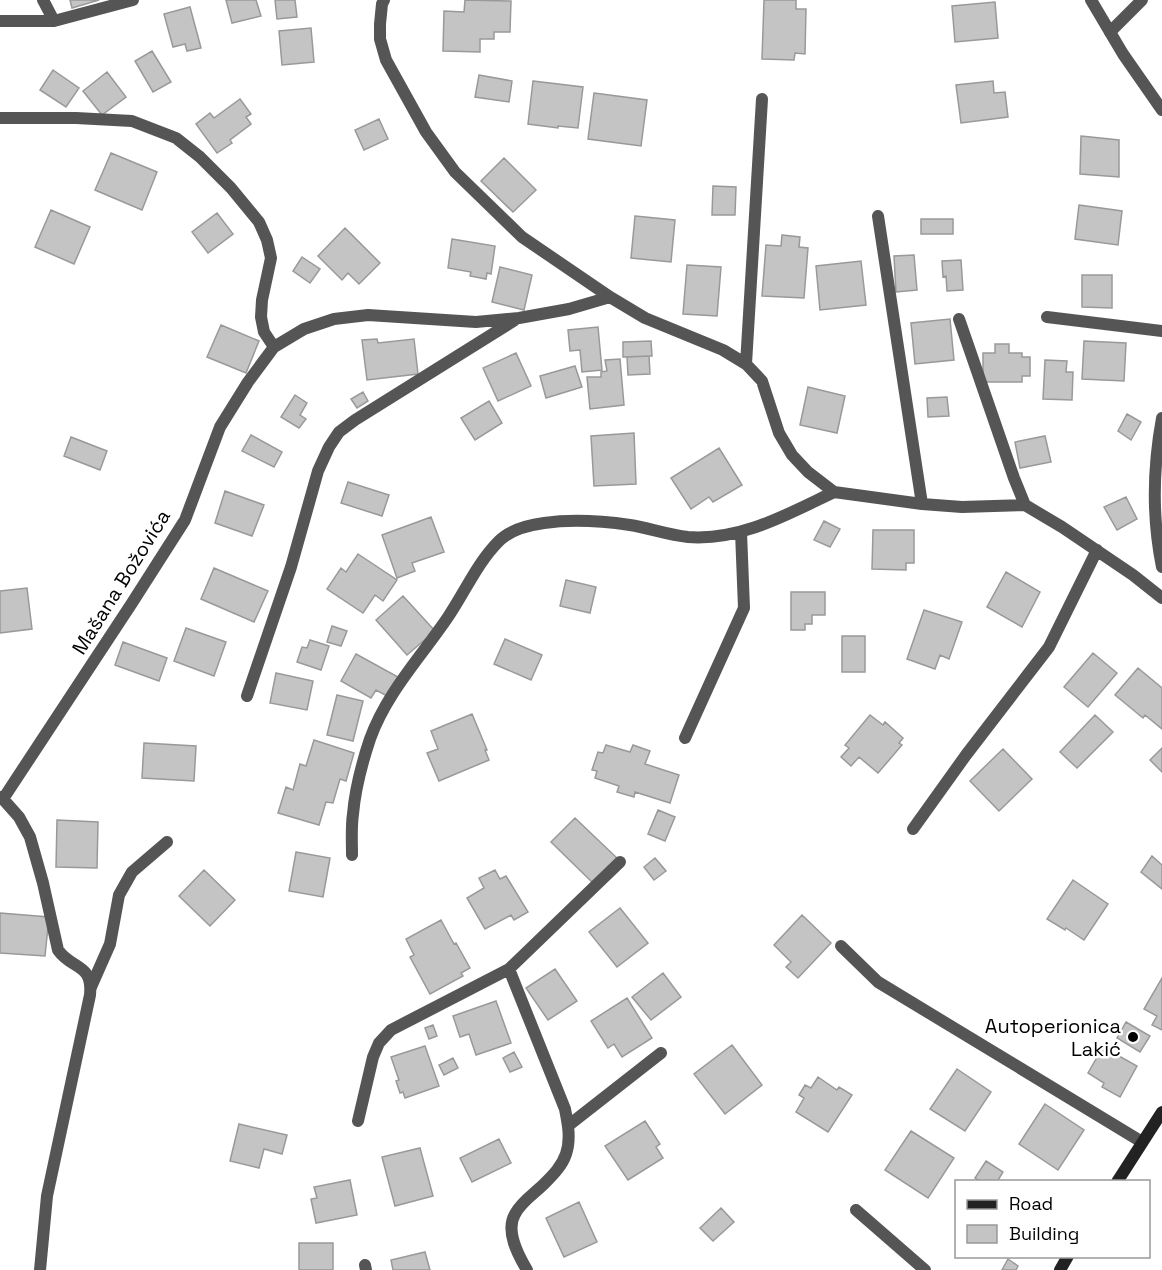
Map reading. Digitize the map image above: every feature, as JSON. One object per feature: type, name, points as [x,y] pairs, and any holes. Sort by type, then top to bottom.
[{"type":"street","points":[[43,0],[54,21]]},
{"type":"street","points":[[0,21],[54,21],[133,0]]},
{"type":"street","points":[[384,0],[380,39],[386,60],[426,132],[455,172],[522,237],[610,297],[645,318],[723,350],[746,364],[762,381],[779,433],[792,455],[808,472],[834,492],[962,507],[1025,505],[1097,550],[1162,598]]},
{"type":"street","points":[[1091,0],[1162,111]]},
{"type":"street","points":[[1110,32],[1142,0]]},
{"type":"street","points":[[746,364],[762,99]]},
{"type":"street","points":[[0,118],[132,121],[176,138],[200,157],[231,188],[259,222],[267,240],[271,258],[262,300],[261,317],[264,332],[274,347]]},
{"type":"street","points":[[878,216],[922,504]]},
{"type":"street","name":"Mašana Božovića","points":[[2,798],[185,519],[220,427],[248,382],[274,347],[304,329],[334,319],[368,315],[477,322],[519,318],[569,309],[610,297]]},
{"type":"street","points":[[1047,317],[1162,331]]},
{"type":"street","points":[[247,696],[291,567],[318,471],[339,432],[519,318]]},
{"type":"street","points":[[959,319],[1025,505]]},
{"type":"street","points":[[1162,418],[1155,493],[1158,545],[1162,567]]},
{"type":"street","points":[[352,855],[353,813],[359,783],[370,740],[382,712],[393,692],[449,616],[480,564],[500,540],[517,530],[543,523],[576,520],[630,525],[688,537],[715,536],[741,532],[771,522],[834,492]]},
{"type":"street","points":[[685,738],[744,608],[741,532]]},
{"type":"street","points":[[913,829],[966,755],[1049,647],[1097,550]]},
{"type":"street","points":[[2,798],[19,817],[30,837],[58,950],[63,957],[82,968],[88,976],[91,987]]},
{"type":"street","points":[[40,1270],[47,1196],[91,987],[110,944],[119,895],[132,872],[167,842]]},
{"type":"street","points":[[358,1121],[373,1058],[379,1043],[391,1030],[509,969],[620,862]]},
{"type":"street","points":[[841,946],[878,982],[1142,1142]]},
{"type":"street","points":[[509,969],[565,1109],[569,1125],[566,1155],[556,1172],[526,1200],[515,1214],[511,1227],[514,1242],[527,1270]]},
{"type":"street","points":[[569,1125],[661,1053]]},
{"type":"street","points":[[1118,1180],[1162,1112]]},
{"type":"street","points":[[856,1210],[925,1270]]},
{"type":"building","points":[[70,0],[99,0],[72,8]]},
{"type":"building","points":[[226,0],[256,0],[261,16],[232,23]]},
{"type":"building","points":[[275,0],[295,0],[297,17],[277,19]]},
{"type":"building","points":[[465,0],[511,1],[510,32],[494,32],[494,39],[480,39],[480,52],[443,51],[444,11],[464,12]]},
{"type":"building","points":[[764,0],[796,0],[796,9],[806,9],[805,54],[795,53],[794,60],[762,59]]},
{"type":"building","points":[[995,2],[998,38],[955,42],[952,6]]},
{"type":"building","points":[[190,7],[201,48],[187,51],[185,44],[173,47],[164,14]]},
{"type":"building","points":[[311,28],[314,62],[282,65],[279,31]]},
{"type":"building","points":[[152,51],[171,82],[153,92],[135,61]]},
{"type":"building","points":[[53,70],[79,88],[66,107],[40,90]]},
{"type":"building","points":[[107,72],[126,97],[102,115],[83,91]]},
{"type":"building","points":[[479,75],[512,81],[509,102],[475,97]]},
{"type":"building","points":[[533,81],[583,87],[578,128],[528,124]]},
{"type":"building","points":[[993,81],[994,93],[1005,92],[1008,117],[961,123],[956,85]]},
{"type":"building","points":[[594,93],[647,100],[641,146],[588,139]]},
{"type":"building","points":[[240,99],[251,114],[246,117],[251,124],[230,140],[232,143],[217,153],[196,124],[210,113],[214,118]]},
{"type":"building","points":[[379,119],[388,139],[364,150],[355,130]]},
{"type":"building","points":[[1081,136],[1119,140],[1119,177],[1080,174]]},
{"type":"building","points":[[111,153],[157,172],[142,210],[95,190]]},
{"type":"building","points":[[504,158],[536,190],[513,212],[481,181]]},
{"type":"building","points":[[713,186],[736,187],[735,215],[712,215]]},
{"type":"building","points":[[1079,205],[1122,211],[1118,245],[1075,239]]},
{"type":"building","points":[[51,210],[90,227],[74,264],[35,247]]},
{"type":"building","points":[[217,213],[233,234],[208,253],[192,232]]},
{"type":"building","points":[[635,216],[675,220],[671,262],[631,258]]},
{"type":"building","points":[[921,219],[953,219],[953,234],[921,234]]},
{"type":"building","points":[[345,228],[380,263],[359,284],[348,273],[342,280],[318,256]]},
{"type":"building","points":[[782,235],[800,237],[799,247],[808,248],[804,298],[762,296],[766,245],[781,246]]},
{"type":"building","points":[[452,239],[495,246],[491,274],[487,273],[486,279],[470,276],[471,272],[448,268]]},
{"type":"building","points":[[914,255],[917,290],[896,292],[894,256]]},
{"type":"building","points":[[302,257],[320,269],[310,283],[293,271]]},
{"type":"building","points":[[961,260],[963,290],[947,291],[942,261]]},
{"type":"building","points":[[861,261],[866,305],[820,310],[816,266]]},
{"type":"building","points":[[687,265],[721,267],[717,316],[683,314]]},
{"type":"building","points":[[500,267],[532,275],[524,310],[492,302]]},
{"type":"building","points":[[1082,275],[1112,275],[1112,308],[1082,307]]},
{"type":"building","points":[[950,319],[954,360],[915,364],[911,323]]},
{"type":"building","points":[[221,325],[259,341],[246,373],[207,357]]},
{"type":"building","points":[[598,327],[602,370],[582,372],[580,350],[570,351],[568,330]]},
{"type":"building","points":[[377,339],[378,343],[414,339],[418,374],[367,380],[362,340]]},
{"type":"building","points":[[651,341],[652,356],[623,357],[623,342]]},
{"type":"building","points":[[1084,341],[1126,343],[1124,381],[1082,379]]},
{"type":"building","points":[[995,344],[1009,344],[1009,353],[1022,353],[1022,357],[1030,357],[1030,376],[1022,376],[1022,382],[983,382],[983,353],[995,353]]},
{"type":"building","points":[[516,353],[531,386],[498,401],[483,368]]},
{"type":"building","points":[[649,356],[650,374],[628,375],[627,357]]},
{"type":"building","points":[[620,359],[624,405],[590,409],[587,377],[601,377],[601,372],[607,371],[605,360]]},
{"type":"building","points":[[1045,360],[1067,361],[1066,372],[1073,372],[1072,400],[1043,399]]},
{"type":"building","points":[[575,366],[582,387],[546,398],[540,376]]},
{"type":"building","points":[[808,387],[845,396],[837,433],[800,425]]},
{"type":"building","points":[[363,392],[368,401],[357,408],[351,399]]},
{"type":"building","points":[[295,395],[307,403],[300,415],[306,419],[299,428],[281,417]]},
{"type":"building","points":[[947,397],[949,416],[928,417],[927,398]]},
{"type":"building","points":[[489,401],[502,423],[475,440],[461,418]]},
{"type":"building","points":[[1127,414],[1141,422],[1131,440],[1118,431]]},
{"type":"building","points":[[634,433],[636,484],[594,486],[591,436]]},
{"type":"building","points":[[251,435],[282,452],[274,467],[242,451]]},
{"type":"building","points":[[1045,436],[1051,462],[1020,468],[1015,442]]},
{"type":"building","points":[[71,437],[107,451],[100,470],[64,456]]},
{"type":"building","points":[[719,448],[742,485],[713,502],[709,497],[691,509],[671,478]]},
{"type":"building","points":[[348,482],[389,495],[382,516],[341,503]]},
{"type":"building","points":[[225,491],[264,505],[252,536],[215,523]]},
{"type":"building","points":[[1126,497],[1137,519],[1117,530],[1104,507]]},
{"type":"building","points":[[431,517],[444,552],[412,563],[415,571],[397,578],[382,535]]},
{"type":"building","points":[[824,521],[840,529],[830,547],[814,540]]},
{"type":"building","points":[[873,530],[914,530],[914,563],[906,563],[906,570],[872,569]]},
{"type":"building","points":[[358,554],[397,580],[383,601],[375,595],[363,613],[327,589],[341,568],[346,572]]},
{"type":"building","points":[[214,568],[268,591],[254,622],[201,599]]},
{"type":"building","points":[[1006,572],[1040,592],[1022,627],[987,607]]},
{"type":"building","points":[[566,580],[596,587],[590,613],[560,606]]},
{"type":"building","points":[[27,588],[32,629],[0,633],[0,591]]},
{"type":"building","points":[[791,592],[825,592],[825,615],[812,615],[812,624],[805,624],[805,630],[791,630]]},
{"type":"building","points":[[403,596],[435,631],[407,655],[376,620]]},
{"type":"building","points":[[924,610],[962,622],[949,659],[940,655],[935,669],[907,659]]},
{"type":"building","points":[[332,626],[347,631],[341,646],[327,642]]},
{"type":"building","points":[[186,628],[226,642],[214,676],[174,661]]},
{"type":"building","points":[[842,636],[865,636],[865,672],[842,672]]},
{"type":"building","points":[[505,639],[542,655],[531,680],[494,664]]},
{"type":"building","points":[[310,640],[329,646],[321,670],[297,662],[302,647],[307,648]]},
{"type":"building","points":[[123,642],[167,658],[159,681],[115,665]]},
{"type":"building","points":[[1093,653],[1117,673],[1088,707],[1064,687]]},
{"type":"building","points":[[356,654],[398,677],[387,696],[376,690],[371,698],[341,681]]},
{"type":"building","points":[[1138,668],[1162,688],[1162,729],[1145,715],[1143,718],[1115,695]]},
{"type":"building","points":[[276,673],[313,681],[307,710],[270,703]]},
{"type":"building","points":[[337,695],[363,701],[353,741],[327,735]]},
{"type":"building","points":[[472,714],[489,760],[439,781],[427,753],[438,749],[431,731]]},
{"type":"building","points":[[870,715],[883,725],[885,722],[903,738],[899,743],[902,745],[878,773],[859,757],[851,766],[841,757],[849,748],[845,745]]},
{"type":"building","points":[[1095,715],[1113,732],[1077,768],[1060,752]]},
{"type":"building","points":[[314,740],[354,753],[346,781],[340,779],[333,803],[326,802],[319,825],[278,813],[286,787],[293,790],[300,764],[306,766]]},
{"type":"building","points":[[144,743],[196,746],[194,781],[142,778]]},
{"type":"building","points":[[606,745],[630,752],[633,745],[650,751],[645,764],[679,775],[670,803],[635,792],[634,797],[617,792],[619,786],[595,778],[597,771],[592,770],[598,752],[603,753]]},
{"type":"building","points":[[1162,748],[1162,772],[1150,760]]},
{"type":"building","points":[[1003,749],[1032,779],[999,811],[970,781]]},
{"type":"building","points":[[658,810],[675,817],[665,841],[648,834]]},
{"type":"building","points":[[575,818],[619,860],[595,885],[551,842]]},
{"type":"building","points":[[57,820],[98,822],[97,868],[56,867]]},
{"type":"building","points":[[296,852],[330,858],[323,897],[289,891]]},
{"type":"building","points":[[1152,856],[1162,865],[1162,889],[1141,872]]},
{"type":"building","points":[[655,858],[666,871],[654,880],[644,867]]},
{"type":"building","points":[[204,870],[235,900],[210,926],[179,896]]},
{"type":"building","points":[[495,870],[500,879],[506,876],[528,912],[514,920],[511,915],[485,929],[467,898],[484,888],[479,878]]},
{"type":"building","points":[[1073,880],[1108,904],[1084,940],[1047,919]]},
{"type":"building","points":[[620,908],[648,943],[617,967],[589,932]]},
{"type":"building","points":[[0,913],[49,917],[45,956],[0,953]]},
{"type":"building","points":[[802,915],[831,943],[798,978],[786,967],[791,962],[774,945]]},
{"type":"building","points":[[441,920],[470,968],[461,973],[463,976],[430,994],[410,957],[414,955],[406,939]]},
{"type":"building","points":[[555,969],[577,1001],[548,1020],[526,988]]},
{"type":"building","points":[[663,973],[681,997],[651,1020],[632,997]]},
{"type":"building","points":[[1162,978],[1162,1030],[1152,1025],[1157,1016],[1144,1009]]},
{"type":"building","points":[[627,998],[652,1038],[622,1057],[614,1044],[608,1048],[591,1021]]},
{"type":"building","points":[[496,1001],[511,1043],[476,1055],[469,1034],[460,1037],[453,1016]]},
{"type":"building","name":"Autoperionica Lakić","points":[[1126,1022],[1150,1036],[1140,1052],[1117,1038]]},
{"type":"building","points":[[433,1025],[437,1036],[429,1039],[425,1028]]},
{"type":"building","points":[[732,1045],[762,1085],[725,1114],[694,1074]]},
{"type":"building","points":[[425,1046],[439,1086],[405,1098],[403,1092],[400,1093],[396,1081],[399,1080],[391,1057]]},
{"type":"building","points":[[1103,1047],[1137,1066],[1120,1097],[1102,1087],[1104,1083],[1088,1073]]},
{"type":"building","points":[[514,1052],[522,1067],[510,1072],[503,1058]]},
{"type":"building","points":[[453,1058],[458,1068],[444,1075],[439,1065]]},
{"type":"building","points":[[957,1069],[991,1092],[965,1131],[930,1109]]},
{"type":"building","points":[[818,1077],[837,1090],[839,1087],[852,1095],[828,1132],[796,1112],[804,1098],[799,1095],[805,1085],[811,1088]]},
{"type":"building","points":[[1045,1104],[1084,1130],[1058,1170],[1019,1144]]},
{"type":"building","points":[[645,1121],[660,1144],[656,1147],[663,1158],[628,1180],[605,1146]]},
{"type":"building","points":[[239,1124],[287,1135],[282,1154],[264,1149],[259,1168],[230,1161]]},
{"type":"building","points":[[911,1131],[954,1158],[928,1198],[885,1170]]},
{"type":"building","points":[[499,1139],[511,1163],[472,1182],[460,1158]]},
{"type":"building","points":[[420,1148],[433,1196],[395,1206],[382,1157]]},
{"type":"building","points":[[986,1161],[1003,1172],[998,1180],[975,1178]]},
{"type":"building","points":[[350,1180],[357,1215],[316,1223],[311,1199],[317,1198],[314,1187]]},
{"type":"building","points":[[579,1202],[597,1242],[564,1257],[546,1218]]},
{"type":"building","points":[[721,1208],[734,1222],[713,1241],[700,1228]]},
{"type":"building","points":[[299,1243],[333,1243],[333,1270],[299,1270]]},
{"type":"building","points":[[425,1252],[430,1270],[393,1270],[391,1260]]},
{"type":"building","points":[[1008,1259],[1018,1266],[1016,1270],[1002,1270]]},
{"type":"place","name":"Autoperionica Lakić","points":[[1133,1037]]}]
